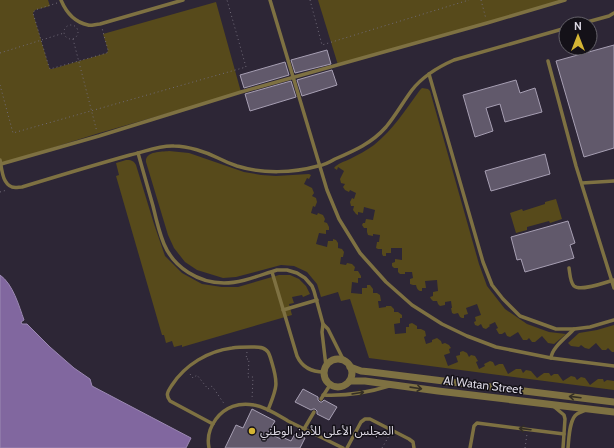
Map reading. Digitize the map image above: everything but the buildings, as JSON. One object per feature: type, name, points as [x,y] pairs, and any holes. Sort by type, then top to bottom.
[{"type":"street","points":[[333,361],[344,361],[350,367],[352,373],[350,381],[341,387],[330,385],[325,378],[325,369],[333,361]]},
{"type":"street","name":"Al Watan Street","points":[[350,367],[366,372],[614,402]]},
{"type":"street","name":"Al Watan Street","points":[[350,381],[614,412]]},
{"type":"lane","points":[[61,1],[67,12],[76,21],[89,25],[100,24],[183,0]]},
{"type":"lane","points":[[270,0],[327,190],[339,219],[360,253],[386,282],[412,305],[442,324],[467,336],[496,347],[551,358],[614,366]]},
{"type":"lane","points":[[558,30],[454,60],[441,66],[429,74],[413,89],[385,127],[372,140],[354,152],[320,166],[279,172],[260,171],[237,166],[186,147],[174,146],[164,147],[103,162],[22,187],[13,188],[8,184],[4,177],[1,162],[99,136],[241,92],[565,0]]},
{"type":"lane","points":[[598,19],[614,13]]},
{"type":"lane","points":[[548,61],[582,183],[613,280],[614,288]]},
{"type":"lane","points":[[429,74],[481,255],[492,285],[503,299],[520,316],[556,329],[590,327],[614,320]]},
{"type":"lane","points":[[138,153],[164,245],[172,258],[183,269],[202,280],[225,284],[240,282],[277,270],[292,271],[306,278],[312,286],[323,324],[322,330],[325,369],[319,372],[310,370],[299,360],[272,272]]},
{"type":"lane","points":[[582,183],[614,182]]},
{"type":"lane","points":[[569,268],[572,283],[574,286],[579,288],[585,288],[613,280]]},
{"type":"lane","points":[[283,310],[317,300]]},
{"type":"lane","points":[[323,324],[328,329],[344,361]]},
{"type":"lane","points":[[551,358],[554,349],[574,329]]},
{"type":"lane","points":[[323,339],[331,336]]},
{"type":"lane","points":[[213,424],[170,401],[167,393],[177,376],[202,357],[215,352],[232,348],[247,347],[260,347],[268,352],[277,382],[268,410]]},
{"type":"lane","points":[[330,385],[322,397],[370,392],[392,385]]},
{"type":"lane","points":[[209,448],[209,434],[217,418],[225,409],[239,405],[255,405],[268,410],[343,448]]},
{"type":"lane","points":[[551,405],[565,417],[566,421],[562,448]]},
{"type":"lane","points":[[568,448],[571,422],[573,418],[577,414],[588,409]]},
{"type":"lane","points":[[304,429],[314,412]]},
{"type":"lane","points":[[347,448],[361,422],[365,419],[370,419],[411,440],[414,448]]},
{"type":"lane","points":[[470,448],[474,426],[477,423],[564,434]]},
{"type":"path","points":[[0,85],[13,133],[246,67],[227,0]]},
{"type":"path","points":[[310,0],[322,45],[469,0]]},
{"type":"path","points":[[481,0],[487,23]]},
{"type":"path","points":[[61,1],[33,12],[50,69],[108,52],[100,24]]},
{"type":"path","points":[[64,33],[66,27],[70,25],[75,26],[78,32],[73,38]]},
{"type":"path","points":[[0,53],[64,33]]},
{"type":"path","points":[[64,33],[67,37],[73,38]]},
{"type":"path","points":[[73,38],[99,136]]},
{"type":"path","points":[[247,347],[246,359],[249,359],[248,377],[253,377],[252,405]]},
{"type":"path","points":[[186,369],[193,378],[198,375],[208,389],[212,386],[228,408]]},
{"type":"path","points":[[525,448],[528,429]]},
{"type":"path","points":[[382,448],[392,430]]},
{"type":"shaded area","points":[[0,0],[48,0],[50,6],[35,10],[33,13],[50,69],[107,53],[108,50],[103,34],[216,2],[241,92],[96,134],[1,164]]},
{"type":"shaded area","points":[[318,0],[565,0],[338,65]]},
{"type":"shaded area","points":[[422,88],[430,91],[479,264],[487,286],[505,309],[527,324],[549,332],[566,334],[554,344],[548,343],[542,336],[535,342],[532,342],[529,338],[527,340],[523,340],[518,332],[510,337],[507,336],[505,332],[499,334],[496,329],[498,328],[495,322],[489,325],[490,326],[486,329],[483,328],[481,324],[478,326],[475,325],[475,317],[481,315],[477,304],[466,308],[468,314],[464,315],[464,318],[460,317],[458,313],[452,313],[451,301],[445,302],[445,305],[440,306],[437,301],[433,301],[430,297],[433,296],[433,292],[438,291],[437,280],[425,281],[426,288],[422,288],[422,291],[420,291],[417,289],[416,285],[410,284],[410,279],[413,278],[412,272],[400,274],[398,272],[398,268],[394,268],[392,266],[395,259],[402,260],[402,248],[391,248],[391,253],[386,253],[386,256],[383,256],[382,249],[376,248],[380,235],[368,235],[367,228],[364,228],[362,225],[365,223],[366,219],[373,220],[375,210],[364,207],[363,213],[358,212],[358,215],[353,210],[354,206],[351,206],[350,202],[352,198],[354,199],[356,193],[350,190],[349,192],[345,190],[343,187],[345,184],[341,183],[340,179],[344,171],[338,167],[337,170],[334,168],[368,149],[381,139],[399,119]]},
{"type":"shaded area","points":[[169,151],[189,153],[244,172],[261,175],[311,175],[309,179],[307,178],[304,184],[312,188],[314,193],[312,196],[316,198],[317,202],[315,207],[313,206],[311,213],[323,215],[325,219],[324,222],[327,223],[329,227],[329,230],[326,230],[326,234],[319,233],[316,244],[327,247],[328,241],[333,241],[333,239],[336,240],[338,243],[338,248],[342,249],[344,252],[343,257],[341,257],[340,264],[352,264],[355,267],[354,271],[358,271],[361,276],[361,278],[358,278],[358,283],[352,282],[351,293],[362,294],[362,288],[367,288],[367,285],[370,285],[373,289],[373,293],[380,295],[381,301],[378,301],[379,308],[391,306],[394,309],[394,312],[398,312],[402,315],[402,318],[400,318],[400,323],[394,324],[395,334],[406,333],[406,327],[409,327],[409,324],[412,323],[417,326],[417,329],[425,331],[426,336],[424,337],[426,344],[437,338],[442,344],[445,343],[449,345],[451,348],[449,349],[450,353],[444,355],[448,366],[458,362],[456,356],[460,355],[460,352],[463,351],[467,353],[469,357],[471,355],[475,356],[478,361],[476,362],[479,369],[490,361],[493,362],[495,366],[503,364],[508,374],[516,369],[521,369],[523,373],[526,370],[531,371],[537,378],[544,373],[549,373],[551,376],[558,374],[563,381],[571,376],[575,377],[577,380],[581,377],[585,378],[590,385],[598,379],[603,379],[604,382],[607,380],[614,381],[614,390],[369,358],[350,299],[341,301],[338,292],[321,297],[317,284],[307,272],[294,266],[281,265],[236,277],[223,278],[197,270],[185,262],[174,248],[168,235],[146,162],[146,158],[151,154]]},
{"type":"shaded area","points":[[126,160],[134,162],[136,165],[165,256],[182,273],[202,284],[222,287],[238,287],[279,275],[290,275],[299,279],[306,286],[310,294],[303,297],[302,295],[292,297],[294,303],[289,304],[292,315],[182,347],[182,345],[174,347],[172,341],[166,343],[164,335],[162,335],[116,176],[119,175],[116,163]]},
{"type":"shaded area","points":[[556,199],[562,219],[550,223],[549,221],[527,227],[527,230],[516,233],[510,213],[522,209],[523,211]]},
{"type":"shaded area","points":[[0,275],[9,284],[15,296],[24,320],[21,322],[22,324],[27,324],[74,368],[90,379],[92,386],[191,438],[186,448],[0,448]]},
{"type":"shaded area","points":[[614,325],[614,352],[608,348],[606,350],[602,350],[596,343],[589,349],[581,345],[579,347],[571,346],[568,343],[579,333]]},
{"type":"place","name":"المجلس الأعلى للأمن الوطني","points":[[252,431]]}]
